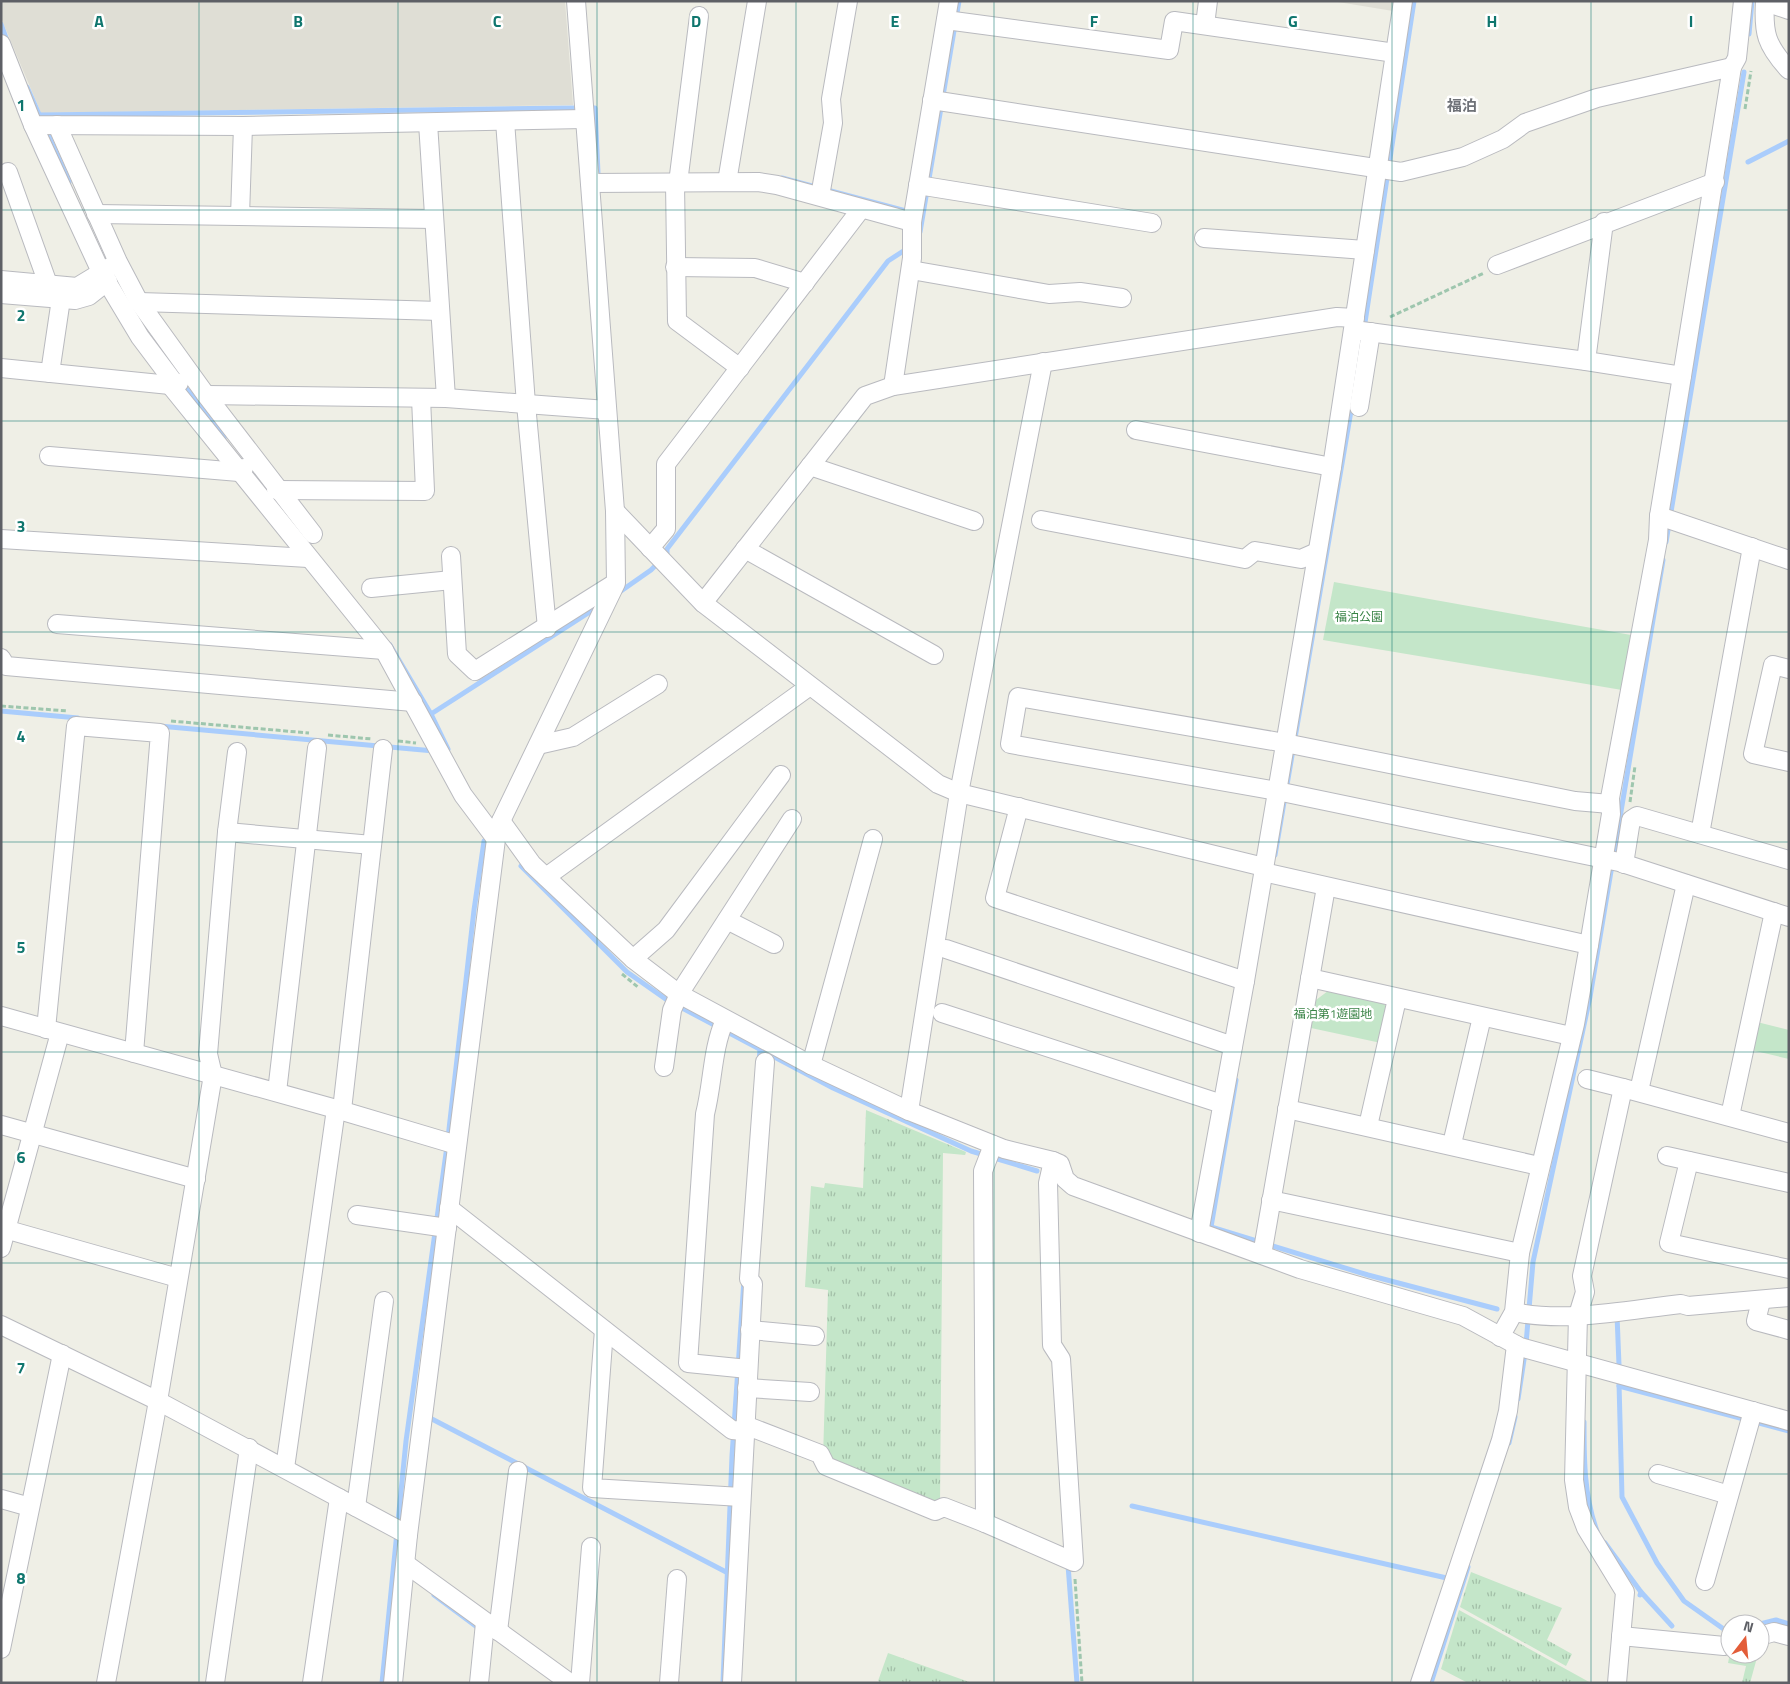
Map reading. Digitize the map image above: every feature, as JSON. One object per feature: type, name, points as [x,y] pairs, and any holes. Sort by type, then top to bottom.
[{"type":"street","points":[[393,1683],[406,1564],[402,1532],[438,1226],[449,1208],[451,1143],[496,839],[501,821],[616,583],[615,511],[576,1]]},
{"type":"street","points":[[728,176],[757,1]]},
{"type":"street","points":[[821,190],[833,123],[831,99],[848,1]]},
{"type":"street","points":[[893,386],[911,270],[912,222],[924,186],[952,21],[949,1]]},
{"type":"street","points":[[1206,25],[1208,1]]},
{"type":"street","points":[[1360,407],[1365,327],[1365,250],[1384,171],[1395,53],[1403,1]]},
{"type":"street","points":[[1614,861],[1610,804],[1658,540],[1666,518],[1682,376],[1715,182],[1732,67],[1737,58],[1743,1]]},
{"type":"street","points":[[1789,10],[1765,2],[1763,24],[1766,38],[1789,70]]},
{"type":"street","points":[[699,16],[678,178],[675,267],[677,321],[740,368]]},
{"type":"street","points":[[952,21],[1169,50],[1174,21],[1395,53]]},
{"type":"street","points":[[1738,47],[1766,38]]},
{"type":"street","points":[[1,44],[44,125],[96,214],[108,272],[140,302],[180,382]]},
{"type":"street","points":[[938,101],[1384,171],[1420,170],[1463,157],[1504,140],[1525,123],[1597,98],[1732,67]]},
{"type":"street","points":[[44,125],[243,126],[584,119]]},
{"type":"street","points":[[505,121],[526,404],[547,628]]},
{"type":"street","points":[[428,122],[446,398]]},
{"type":"street","points":[[44,125],[108,272],[140,337],[180,382],[246,467],[308,558],[384,650],[463,795],[496,839]]},
{"type":"street","points":[[240,216],[243,126]]},
{"type":"street","points":[[8,172],[48,284]]},
{"type":"street","points":[[590,183],[728,176],[776,185],[821,190],[861,209],[912,222]]},
{"type":"street","points":[[1497,265],[1604,222],[1715,182]]},
{"type":"street","points":[[924,186],[1152,223]]},
{"type":"street","points":[[657,555],[666,529],[666,464],[861,209]]},
{"type":"street","points":[[96,214],[434,219]]},
{"type":"street","points":[[1586,361],[1604,222]]},
{"type":"street","points":[[1204,238],[1365,250]]},
{"type":"street","points":[[675,267],[755,268],[805,283]]},
{"type":"street","points":[[911,270],[1049,294],[1080,292],[1122,298]]},
{"type":"street","points":[[1,280],[77,287],[108,272]]},
{"type":"street","points":[[1,294],[75,300],[89,296],[108,272]]},
{"type":"street","points":[[50,373],[61,299]]},
{"type":"street","points":[[140,302],[440,311]]},
{"type":"street","points":[[703,603],[865,396],[893,386],[1338,317],[1365,327],[1682,376]]},
{"type":"street","points":[[1201,1226],[1245,981],[1284,793],[1317,552],[1332,468],[1365,327]]},
{"type":"street","points":[[909,1111],[959,793],[1043,362]]},
{"type":"street","points":[[1,368],[180,382],[206,395],[446,398],[607,410]]},
{"type":"street","points":[[206,395],[246,467],[276,490],[313,534]]},
{"type":"street","points":[[276,490],[425,491],[421,398]]},
{"type":"street","points":[[1136,430],[1332,468]]},
{"type":"street","points":[[49,456],[246,467]]},
{"type":"street","points":[[810,466],[974,521]]},
{"type":"street","points":[[615,511],[703,603],[938,784],[959,793],[1326,887],[1589,945]]},
{"type":"street","points":[[1666,518],[1789,560]]},
{"type":"street","points":[[1041,520],[1245,559],[1255,551],[1301,559],[1317,552]]},
{"type":"street","points":[[1,539],[308,558]]},
{"type":"street","points":[[1700,834],[1752,547]]},
{"type":"street","points":[[745,549],[934,655]]},
{"type":"street","points":[[451,556],[457,654],[475,671],[547,628],[616,583]]},
{"type":"street","points":[[371,588],[452,580]]},
{"type":"street","points":[[57,624],[384,650]]},
{"type":"street","points":[[1,658],[6,666],[413,702]]},
{"type":"street","points":[[1789,669],[1773,665],[1753,754],[1789,762]]},
{"type":"street","points":[[538,745],[573,737],[658,684]]},
{"type":"street","points":[[546,877],[810,686]]},
{"type":"street","points":[[1610,804],[1574,801],[1426,770],[1018,697],[1010,744],[1284,793],[1614,861],[1781,914],[1730,1116]]},
{"type":"street","points":[[1,1248],[4,1228],[32,1133],[53,1031],[76,726],[160,733],[134,1053]]},
{"type":"street","points":[[285,1468],[339,1109],[386,743]]},
{"type":"street","points":[[277,1092],[317,748]]},
{"type":"street","points":[[106,1683],[158,1401],[213,1074],[208,1054],[227,832],[237,752]]},
{"type":"street","points":[[633,959],[666,930],[781,775]]},
{"type":"street","points":[[1019,807],[995,898],[1245,981]]},
{"type":"street","points":[[1500,1337],[1523,1313],[1520,1253],[1539,1166],[1575,1024],[1589,945],[1614,861],[1631,820],[1636,816],[1789,860]]},
{"type":"street","points":[[664,1067],[676,1000],[792,819]]},
{"type":"street","points":[[501,821],[532,864],[676,1000],[722,1026],[992,1148],[1060,1164],[1065,1179],[1073,1186],[1201,1226],[1263,1248],[1300,1269],[1464,1316],[1500,1337],[1522,1347],[1751,1417],[1789,1421]]},
{"type":"street","points":[[227,832],[372,845]]},
{"type":"street","points":[[811,1065],[873,839]]},
{"type":"street","points":[[1617,1683],[1625,1592],[1586,1528],[1578,1507],[1574,1480],[1577,1363],[1581,1314],[1585,1292],[1582,1276],[1686,884]]},
{"type":"street","points":[[1263,1248],[1326,887]]},
{"type":"street","points":[[726,920],[774,944]]},
{"type":"street","points":[[946,949],[1233,1046]]},
{"type":"street","points":[[1310,978],[1397,999],[1571,1036]]},
{"type":"street","points":[[1368,1126],[1397,999]]},
{"type":"street","points":[[942,1013],[1222,1104]]},
{"type":"street","points":[[1,1016],[339,1109],[451,1143]]},
{"type":"street","points":[[1452,1144],[1482,1016]]},
{"type":"street","points":[[722,1026],[705,1114],[688,1363],[741,1369]]},
{"type":"street","points":[[732,1683],[733,1496],[740,1429],[747,1388],[741,1369],[750,1330],[753,1284],[749,1279],[764,1062]]},
{"type":"street","points":[[1587,1079],[1789,1133]]},
{"type":"street","points":[[1288,1108],[1452,1144],[1539,1166]]},
{"type":"street","points":[[1,1124],[196,1178]]},
{"type":"street","points":[[985,1523],[984,1167],[992,1148]]},
{"type":"street","points":[[1667,1156],[1789,1183]]},
{"type":"street","points":[[449,1208],[604,1330],[740,1429],[820,1454],[826,1466],[935,1511],[944,1507],[1074,1562],[1061,1360],[1052,1345],[1048,1183],[1053,1161]]},
{"type":"street","points":[[1689,1161],[1669,1243],[1789,1269]]},
{"type":"street","points":[[1271,1200],[1520,1253]]},
{"type":"street","points":[[357,1215],[438,1226]]},
{"type":"street","points":[[4,1228],[178,1278]]},
{"type":"street","points":[[1523,1313],[1581,1314],[1681,1304],[1688,1306],[1789,1298]]},
{"type":"street","points":[[356,1507],[384,1301]]},
{"type":"street","points":[[1761,1301],[1756,1321],[1789,1330]]},
{"type":"street","points":[[1,1325],[158,1401],[249,1448],[402,1532]]},
{"type":"street","points":[[604,1330],[592,1488],[733,1496]]},
{"type":"street","points":[[750,1330],[815,1336]]},
{"type":"street","points":[[1420,1683],[1502,1440],[1522,1347]]},
{"type":"street","points":[[1,1649],[62,1354]]},
{"type":"street","points":[[747,1388],[810,1392]]},
{"type":"street","points":[[1705,1582],[1751,1417]]},
{"type":"street","points":[[215,1683],[249,1448]]},
{"type":"street","points":[[479,1683],[518,1471]]},
{"type":"street","points":[[1658,1474],[1730,1495]]},
{"type":"street","points":[[312,1683],[339,1498]]},
{"type":"street","points":[[1,1499],[30,1507]]},
{"type":"street","points":[[580,1683],[591,1547]]},
{"type":"street","points":[[406,1564],[488,1629],[570,1683]]},
{"type":"street","points":[[668,1683],[677,1580]]},
{"type":"street","points":[[1770,1633],[1774,1632],[1789,1636]]},
{"type":"street","points":[[1621,1636],[1720,1646]]},
{"type":"path","points":[[1365,327],[1488,271],[1497,265]]},
{"type":"path","points":[[1,706],[73,712]]},
{"type":"path","points":[[162,720],[439,749]]},
{"type":"path","points":[[1074,1562],[1082,1683]]},
{"type":"shaded area","points":[[1,1],[565,1],[573,105],[41,113],[1,18]]},
{"type":"shaded area","points":[[1332,1],[1395,1],[1393,11]]},
{"type":"green space","name":"福泊公園","points":[[1334,582],[1631,635],[1622,690],[1323,640]]},
{"type":"green space","name":"福泊第1遊園地","points":[[1328,991],[1384,1004],[1389,1009],[1381,1043],[1311,1028],[1316,1000]]},
{"type":"green space","points":[[1757,1022],[1789,1030],[1789,1059],[1751,1050]]},
{"type":"green space","points":[[866,1110],[966,1152],[965,1155],[943,1153],[940,1506],[823,1458],[828,1290],[805,1287],[811,1186],[824,1188],[825,1183],[863,1188]]},
{"type":"green space","points":[[1471,1572],[1562,1608],[1547,1640],[1572,1654],[1566,1666],[1460,1607]]},
{"type":"green space","points":[[1459,1610],[1591,1683],[1468,1683],[1441,1669]]},
{"type":"green space","points":[[888,1653],[972,1683],[882,1683],[878,1681]]},
{"type":"green space","points":[[1734,1664],[1755,1664],[1750,1683],[1742,1683],[1746,1666]]},
{"type":"waterway","points":[[920,232],[959,1]]},
{"type":"waterway","points":[[1364,329],[1414,1]]},
{"type":"waterway","points":[[1749,34],[1752,1]]},
{"type":"waterway","points":[[1,24],[8,43]]},
{"type":"waterway","points":[[1666,542],[1744,72]]},
{"type":"waterway","points":[[27,87],[42,121]]},
{"type":"waterway","points":[[39,115],[573,108]]},
{"type":"waterway","points":[[591,108],[595,108],[598,173]]},
{"type":"waterway","points":[[45,128],[69,182]]},
{"type":"waterway","points":[[1748,162],[1789,141]]},
{"type":"waterway","points":[[782,178],[906,211]]},
{"type":"waterway","points":[[621,591],[651,570],[667,554],[667,549],[888,261],[908,248]]},
{"type":"waterway","points":[[182,383],[224,438]]},
{"type":"waterway","points":[[1275,855],[1352,405]]},
{"type":"waterway","points":[[1526,1344],[1533,1262],[1590,997],[1663,560]]},
{"type":"waterway","points":[[431,714],[596,608]]},
{"type":"waterway","points":[[390,645],[431,714],[448,749]]},
{"type":"waterway","points":[[1,711],[78,718]]},
{"type":"waterway","points":[[159,726],[434,751]]},
{"type":"waterway","points":[[448,1138],[474,910],[484,841]]},
{"type":"waterway","points":[[521,866],[627,972],[667,1000],[833,1088],[971,1151],[1037,1171]]},
{"type":"waterway","points":[[759,1062],[760,1050]]},
{"type":"waterway","points":[[1236,1080],[1211,1227],[1368,1275],[1497,1309]]},
{"type":"waterway","points":[[382,1683],[406,1441],[447,1146]]},
{"type":"waterway","points":[[723,1683],[732,1456],[744,1280]]},
{"type":"waterway","points":[[1617,1315],[1619,1365]]},
{"type":"waterway","points":[[1518,1399],[1525,1353]]},
{"type":"waterway","points":[[1619,1383],[1622,1497],[1657,1563],[1684,1601],[1720,1626]]},
{"type":"waterway","points":[[1619,1386],[1789,1431]]},
{"type":"waterway","points":[[1509,1443],[1515,1417]]},
{"type":"waterway","points":[[430,1418],[728,1573]]},
{"type":"waterway","points":[[1584,1422],[1587,1491],[1597,1531]]},
{"type":"waterway","points":[[1132,1506],[1451,1579]]},
{"type":"waterway","points":[[1605,1543],[1641,1592],[1640,1595]]},
{"type":"waterway","points":[[1068,1565],[1077,1683]]},
{"type":"waterway","points":[[1431,1683],[1468,1567]]},
{"type":"waterway","points":[[1641,1592],[1672,1626]]},
{"type":"waterway","points":[[434,1595],[481,1630]]},
{"type":"waterway","points":[[1770,1622],[1776,1620],[1789,1624]]},
{"type":"district","name":"福泊","points":[[1462,105]]}]
